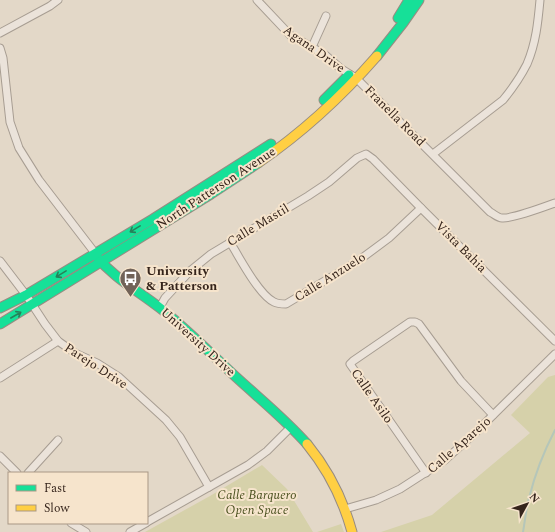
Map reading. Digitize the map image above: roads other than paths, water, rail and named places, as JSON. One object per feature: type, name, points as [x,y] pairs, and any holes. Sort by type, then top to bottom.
[{"type":"main road","name":"North Patterson Avenue","points":[[0,308],[26,295],[95,254],[260,152],[316,108],[353,76],[395,23],[409,0]]},
{"type":"main road","name":"North Patterson Avenue","points":[[0,324],[210,195],[261,161],[317,116],[397,30],[419,0]]},
{"type":"main road","name":"University Drive","points":[[95,254],[119,280],[160,307],[179,324],[291,427],[309,446],[336,486],[352,532]]},
{"type":"street","points":[[0,33],[50,6],[58,0]]},
{"type":"street","name":"Agana Drive","points":[[257,0],[290,35],[324,54],[343,70],[353,76]]},
{"type":"street","points":[[540,0],[537,31],[532,50],[527,65],[511,90],[503,100],[433,154],[490,212],[504,218],[524,214],[555,203]]},
{"type":"street","points":[[312,47],[326,16]]},
{"type":"street","name":"University Drive","points":[[0,48],[3,58],[10,122],[19,148],[39,180],[95,254]]},
{"type":"street","name":"Franella Road","points":[[353,76],[433,154]]},
{"type":"street","name":"Vista Bahia","points":[[366,154],[373,159],[555,341]]},
{"type":"street","name":"Calle Mastil","points":[[160,307],[165,298],[201,261],[308,196],[329,182],[357,158],[366,154]]},
{"type":"street","name":"Calle Anzuelo","points":[[230,242],[260,289],[272,302],[286,304],[358,261],[389,238],[421,208]]},
{"type":"street","name":"Parejo Drive","points":[[0,261],[58,341],[75,353],[97,363],[118,376],[166,420],[180,437],[209,487]]},
{"type":"street","name":"Calle Asilo","points":[[426,473],[350,364],[353,361],[410,322],[415,322],[419,324],[461,381],[493,415]]},
{"type":"street","points":[[0,378],[58,341]]},
{"type":"street","name":"Calle Aparejo","points":[[345,509],[376,500],[400,489],[445,460],[555,354]]},
{"type":"street","points":[[148,522],[248,465],[267,451],[291,427]]},
{"type":"street","points":[[29,472],[58,440]]},
{"type":"street","points":[[0,456],[17,472]]},
{"type":"street","points":[[73,524],[86,532]]},
{"type":"street","points":[[130,532],[145,524]]},
{"type":"waterway","points":[[523,532],[528,502],[534,480],[555,430]]},
{"type":"place","name":"University & Patterson","points":[[130,298]]},
{"type":"park label","name":"Calle Barquero Open Space","points":[[257,502]]}]
